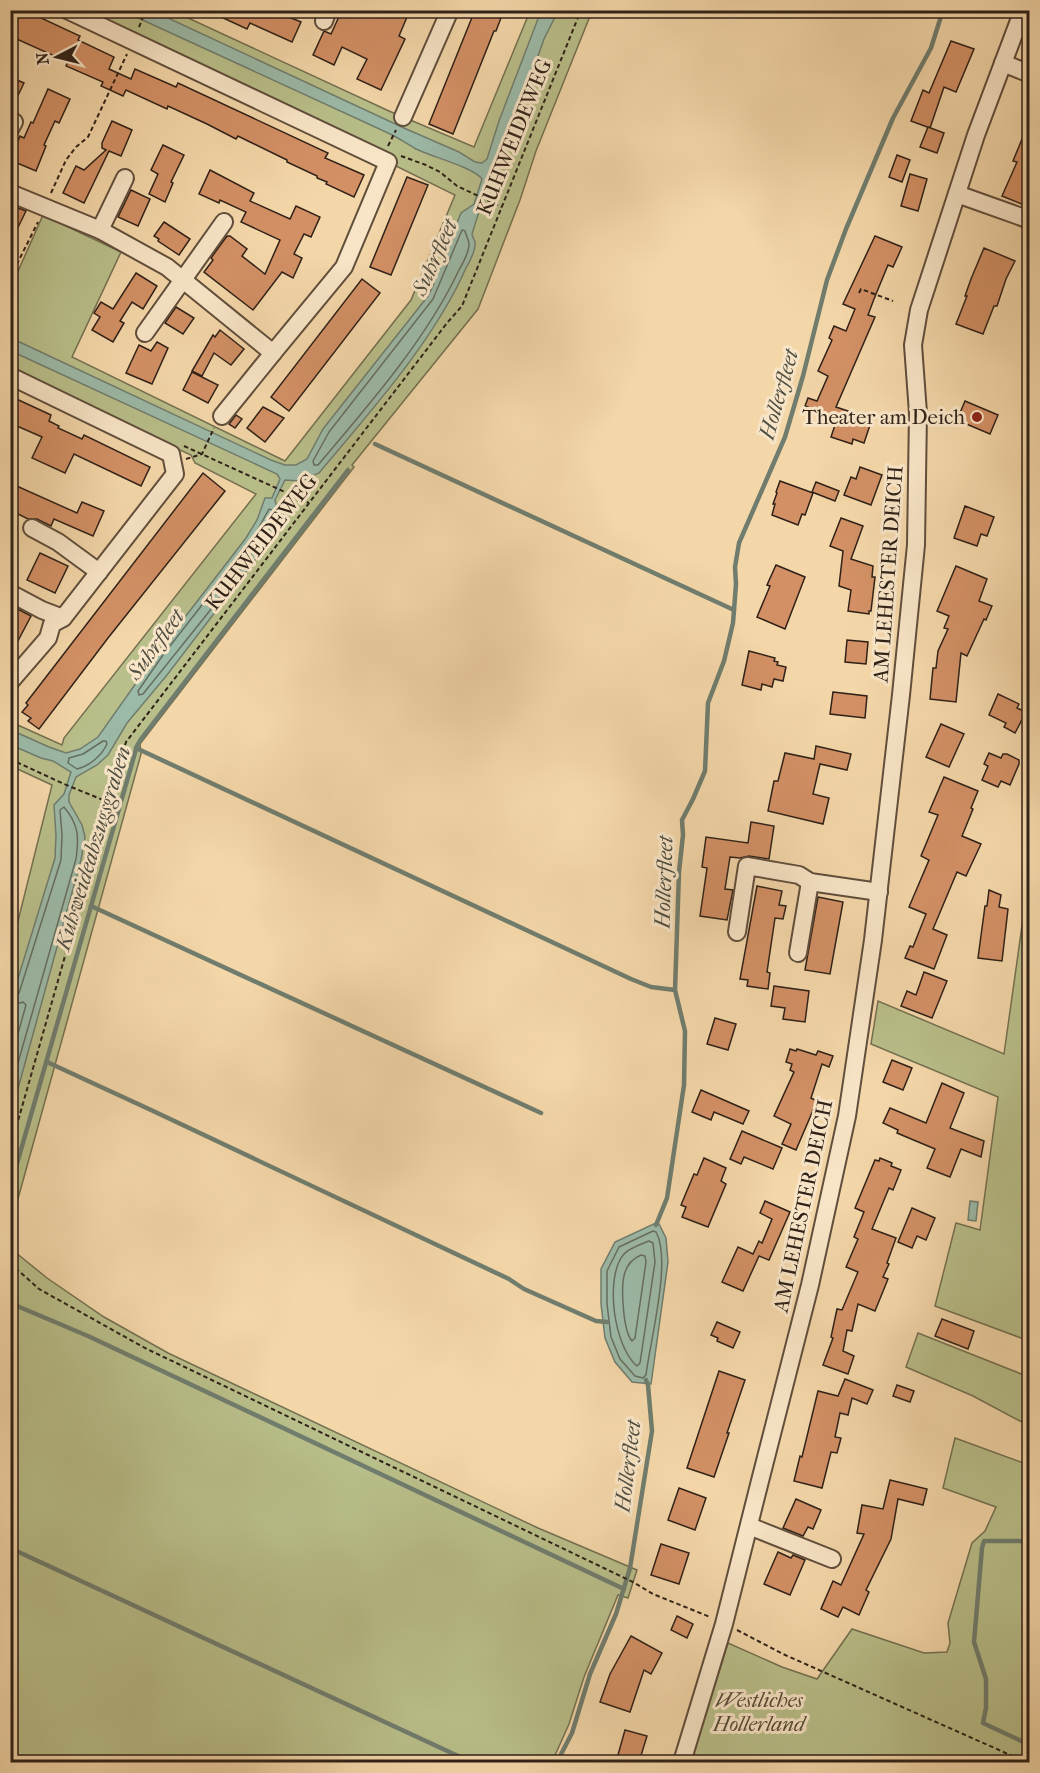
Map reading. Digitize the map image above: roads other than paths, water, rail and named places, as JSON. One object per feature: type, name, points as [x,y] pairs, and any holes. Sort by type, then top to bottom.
[{"type":"street","points":[[67,10],[135,35],[388,162],[344,267],[219,419]]},
{"type":"street","points":[[403,117],[450,10]]},
{"type":"street","name":"AM LEHESTER DEICH","points":[[682,1762],[724,1624],[810,1285],[847,1116],[879,892],[916,545],[918,413],[913,345],[919,310],[976,135],[1025,13]]},
{"type":"street","points":[[1003,63],[1029,74]]},
{"type":"street","points":[[100,230],[125,178]]},
{"type":"street","points":[[10,193],[100,230],[167,267],[273,353]]},
{"type":"street","points":[[957,194],[1029,220]]},
{"type":"street","points":[[145,333],[224,222]]},
{"type":"street","points":[[10,376],[171,454],[175,474],[63,618],[52,624],[48,638],[10,682]]},
{"type":"street","points":[[32,528],[58,542],[99,572]]},
{"type":"street","points":[[10,593],[63,618]]},
{"type":"street","points":[[737,932],[747,866],[799,875],[810,882],[879,892]]},
{"type":"street","points":[[798,952],[810,882]]},
{"type":"street","points":[[749,1526],[832,1559]]},
{"type":"water","points":[[123,11],[153,11],[459,152],[475,162],[482,163],[487,159],[541,11],[558,11],[544,39],[495,178],[487,186],[472,234],[475,245],[472,256],[437,322],[400,375],[319,473],[301,481],[285,480],[275,500],[278,517],[274,535],[167,675],[127,723],[108,755],[97,765],[76,777],[69,795],[69,802],[82,825],[85,837],[81,860],[11,1114],[11,1001],[55,858],[54,805],[64,794],[71,772],[53,761],[11,745],[11,730],[66,753],[80,749],[98,737],[158,652],[246,538],[257,520],[265,498],[272,498],[280,479],[277,474],[11,351],[11,338],[271,460],[285,465],[296,465],[307,459],[323,429],[428,296],[461,213],[474,204],[482,179],[470,170],[416,149],[386,132]]},
{"type":"water","points":[[970,1201],[978,1202],[976,1221],[968,1220]]},
{"type":"water","points":[[658,1222],[666,1238],[668,1262],[651,1384],[632,1382],[615,1362],[605,1338],[601,1304],[601,1269],[615,1242]]},
{"type":"waterway","name":"Hollerfleet","points":[[656,1225],[667,1198],[684,1085],[685,1031],[675,990],[682,820],[705,771],[708,703],[724,661],[733,623],[735,567],[739,543],[785,437],[827,280],[846,229],[893,118],[931,48],[943,10]]},
{"type":"waterway","points":[[375,444],[734,610]]},
{"type":"waterway","name":"Kuhweideabzugsgraben","points":[[10,1188],[137,746],[348,470]]},
{"type":"waterway","points":[[136,748],[631,979],[651,987],[675,990]]},
{"type":"waterway","points":[[91,906],[541,1113]]},
{"type":"waterway","points":[[47,1062],[509,1279],[524,1289],[596,1321],[607,1322]]},
{"type":"waterway","points":[[10,1303],[88,1336],[624,1589]]},
{"type":"waterway","name":"Hollerfleet","points":[[557,1762],[572,1733],[590,1674],[616,1614],[630,1568],[652,1431],[646,1380]]},
{"type":"waterway","points":[[1030,1545],[1020,1541],[984,1541],[974,1642],[986,1679],[986,1708],[983,1723],[1030,1745]]},
{"type":"waterway","points":[[10,1548],[471,1762]]},
{"type":"place","name":"Theater am Deich","points":[[977,417]]},
{"type":"water label","name":"Suhrfleet","points":[[434,257]]},
{"type":"water label","name":"Suhrfleet","points":[[155,644]]},
{"type":"park label","name":"Westliches Hollerland","points":[[759,1712]]}]
